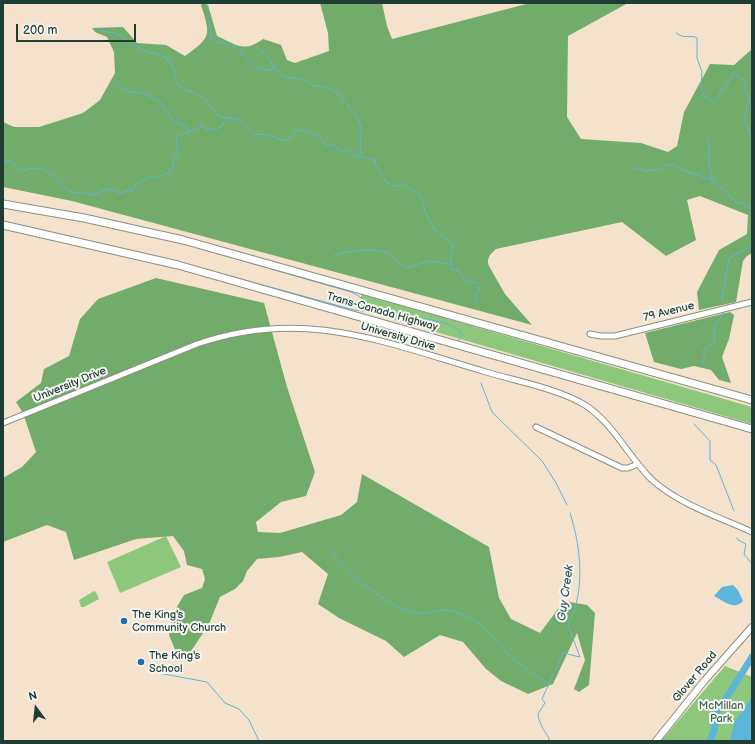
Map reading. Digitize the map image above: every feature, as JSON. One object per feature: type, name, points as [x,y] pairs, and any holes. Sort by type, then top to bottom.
[{"type":"highway","name":"Trans-Canada Highway","points":[[3,204],[84,218],[183,240],[752,400]]},
{"type":"highway","name":"Trans-Canada Highway","points":[[4,225],[185,267],[752,429]]},
{"type":"main road","name":"Glover Road","points":[[656,741],[705,680],[752,628]]},
{"type":"street","name":"79 Avenue","points":[[590,334],[615,336],[752,302]]},
{"type":"street","name":"University Drive","points":[[3,423],[208,340],[262,328],[304,327],[333,330],[360,336],[570,398],[586,406],[598,416],[651,478],[670,493],[752,532]]},
{"type":"street","points":[[536,427],[622,468],[628,468],[638,464]]},
{"type":"green space","points":[[203,3],[208,5],[217,36],[235,45],[245,47],[251,46],[263,39],[281,45],[287,60],[295,63],[329,51],[328,33],[320,3],[382,3],[387,26],[392,39],[530,3],[628,3],[568,36],[567,117],[581,139],[641,143],[668,152],[677,146],[684,112],[710,64],[734,65],[752,49],[752,253],[743,261],[736,302],[699,310],[697,292],[719,250],[747,234],[748,215],[700,196],[687,200],[696,240],[666,256],[622,222],[496,249],[489,257],[489,266],[505,294],[532,325],[72,201],[3,187],[3,122],[14,127],[39,127],[83,113],[100,100],[115,73],[114,52],[107,37],[95,32],[92,28],[123,27],[137,43],[166,45],[185,56],[204,40],[206,35],[206,23],[201,5]]},
{"type":"green space","points":[[156,278],[264,303],[287,387],[315,472],[306,496],[281,502],[256,522],[258,532],[280,533],[341,515],[357,502],[362,474],[489,547],[499,598],[511,619],[540,633],[564,601],[587,605],[595,613],[589,685],[579,692],[574,689],[585,660],[577,633],[553,684],[528,694],[501,681],[486,669],[463,642],[440,635],[404,657],[386,641],[339,618],[318,604],[328,574],[302,552],[279,557],[257,559],[247,571],[243,581],[235,589],[220,597],[209,624],[186,659],[176,652],[169,635],[172,615],[184,595],[202,588],[205,579],[202,569],[187,565],[184,551],[173,536],[136,539],[74,560],[66,532],[47,525],[3,542],[3,478],[22,467],[36,452],[23,413],[16,402],[41,383],[44,369],[69,356],[80,319],[98,299]]},
{"type":"green space","points":[[362,294],[752,407],[752,424],[357,309]]},
{"type":"green space","points":[[730,312],[734,315],[729,339],[722,357],[731,383],[719,380],[711,370],[694,366],[681,369],[654,362],[645,333]]},
{"type":"green space","points":[[166,536],[181,567],[120,593],[107,562]]},
{"type":"green space","points":[[94,591],[99,599],[84,607],[81,607],[79,600]]},
{"type":"green space","name":"McMillan Park","points":[[725,666],[752,677],[752,714],[736,741],[661,741]]},
{"type":"water","points":[[733,585],[738,590],[743,601],[740,604],[729,604],[714,596],[722,587]]},
{"type":"water","points":[[752,694],[752,741],[730,741],[735,721],[748,703]]},
{"type":"waterway","points":[[209,20],[211,38],[234,46],[258,68],[264,70],[274,69],[285,76],[305,80],[314,86],[327,87],[338,94],[348,105],[350,110],[356,113],[362,131],[360,143],[362,156]]},
{"type":"waterway","points":[[99,31],[115,33],[143,50],[166,57],[174,69],[176,83],[185,90],[195,93],[205,99],[219,116],[225,118]]},
{"type":"waterway","points":[[676,33],[685,37],[697,38],[697,58],[702,72],[701,85],[704,96],[713,102],[718,98],[720,92],[727,86],[732,73],[744,79],[746,92],[750,101],[744,118],[752,140]]},
{"type":"waterway","points":[[257,47],[266,55],[275,69]]},
{"type":"waterway","points":[[116,82],[126,91],[142,93],[160,101],[172,119],[187,127],[189,131]]},
{"type":"waterway","name":"Guy Creek","points":[[3,162],[8,160],[22,171],[32,168],[46,171],[62,185],[76,193],[81,192],[94,195],[110,189],[119,193],[133,190],[135,185],[150,177],[155,178],[167,174],[173,167],[174,159],[178,153],[176,138],[179,135],[196,130],[201,124],[206,129],[217,129],[222,126],[226,118],[231,118],[244,124],[252,134],[269,135],[285,141],[292,136],[296,130],[309,132],[320,137],[326,145],[333,145],[340,150],[348,151],[353,155],[374,160],[386,182],[394,186],[405,185],[420,195],[426,214],[434,229],[452,243],[452,270],[458,270],[467,282],[478,283],[479,291],[475,295],[477,302]]},
{"type":"waterway","points":[[707,138],[710,150],[708,159],[712,180]]},
{"type":"waterway","points":[[632,170],[637,168],[647,171],[660,169],[665,165],[674,165],[680,169],[712,180],[737,203],[742,202],[752,210]]},
{"type":"waterway","points":[[181,243],[351,292],[377,309],[386,312],[446,324],[456,328],[462,334],[459,340]]},
{"type":"waterway","points":[[722,301],[729,258],[752,246]]},
{"type":"waterway","points":[[333,256],[353,251],[369,250],[382,251],[392,255],[397,262],[408,268],[428,261],[450,264]]},
{"type":"waterway","points":[[230,276],[354,310],[372,312],[376,309]]},
{"type":"waterway","points":[[702,366],[705,356],[702,351],[714,343],[714,332],[716,325],[723,313]]},
{"type":"waterway","name":"Guy Creek","points":[[481,383],[492,412],[542,461],[556,483],[567,505]]},
{"type":"waterway","points":[[694,424],[710,441],[710,460],[716,465],[734,511]]},
{"type":"waterway","name":"Guy Creek","points":[[549,741],[549,738],[539,721],[538,714],[545,703],[542,699],[563,653],[580,657],[568,625],[574,612],[580,569],[577,540],[570,513]]},
{"type":"waterway","points":[[737,538],[746,544],[744,554],[752,564]]},
{"type":"waterway","points":[[331,550],[358,579],[394,605],[418,613],[430,613],[441,610],[454,611],[479,623],[515,660],[549,684]]},
{"type":"waterway","points":[[710,741],[714,730],[717,713],[752,657]]},
{"type":"waterway","points":[[153,672],[207,682],[225,703],[239,709],[249,720],[259,741]]},
{"type":"place","name":"The King's Community Church","points":[[124,621]]},
{"type":"place","name":"The King's School","points":[[141,662]]}]
